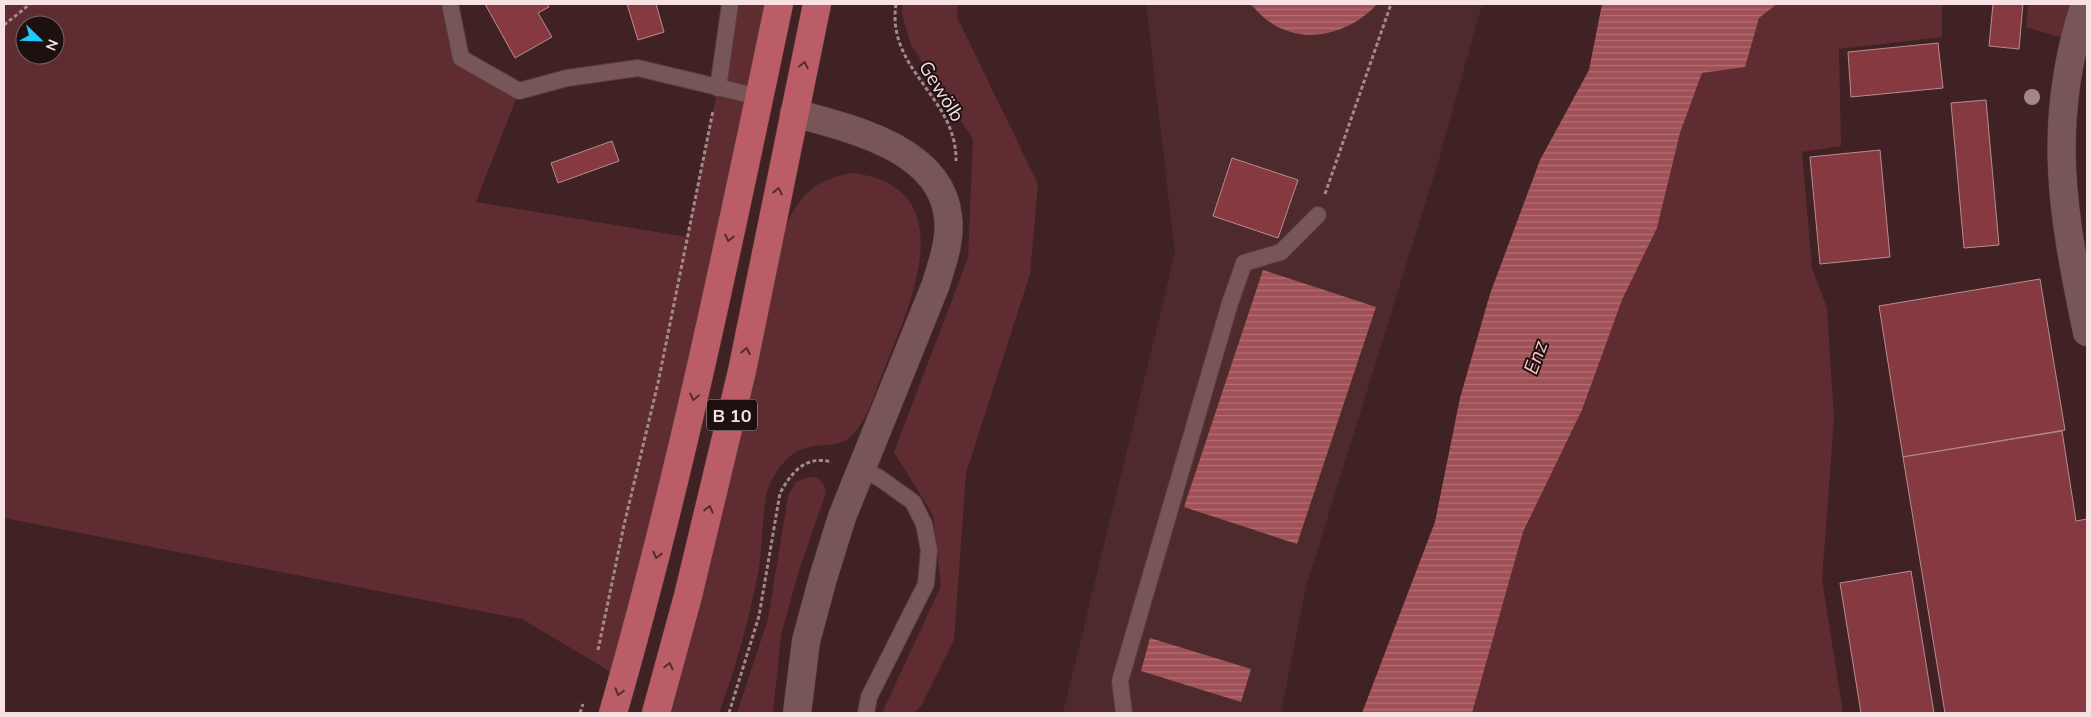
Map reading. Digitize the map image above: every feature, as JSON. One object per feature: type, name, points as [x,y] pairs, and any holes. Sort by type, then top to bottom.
[{"type":"main road","name":"B 10","points":[[613,713],[642,612],[679,470],[779,4]]},
{"type":"main road","name":"B 10","points":[[656,713],[688,596],[742,371],[817,4]]},
{"type":"main road","points":[[747,156],[768,133],[794,113],[778,91],[768,56]]},
{"type":"street","points":[[2085,4],[2067,67],[2060,130],[2060,163],[2072,259],[2087,332]]},
{"type":"street","points":[[794,113],[864,134],[914,160],[928,172],[939,188],[948,216],[947,247],[917,335],[842,517],[823,578],[806,641],[797,713]]},
{"type":"lane","points":[[450,4],[461,58],[519,91],[567,78],[638,68],[760,97]]},
{"type":"lane","points":[[718,88],[730,4]]},
{"type":"lane","points":[[1124,713],[1120,681],[1230,303],[1244,263],[1281,252],[1318,214]]},
{"type":"lane","points":[[862,471],[878,477],[913,502],[924,524],[930,550],[926,584],[869,697],[866,713]]},
{"type":"path","points":[[4,25],[30,4]]},
{"type":"path","name":"Gewölb","points":[[896,4],[898,37],[908,62],[943,110],[952,129],[956,147],[956,168],[939,188]]},
{"type":"path","points":[[1318,214],[1392,4]]},
{"type":"path","points":[[596,660],[624,525],[658,383],[718,88]]},
{"type":"path","points":[[729,713],[758,616],[780,493],[790,475],[801,464],[815,460],[827,460],[862,471]]},
{"type":"path","points":[[580,713],[586,696]]},
{"type":"shaded area","points":[[4,4],[450,4],[461,58],[519,91],[476,202],[687,237],[718,88],[730,4],[779,4],[622,684],[606,669],[522,619],[4,518]]},
{"type":"shaded area","points":[[903,4],[958,4],[957,17],[1038,184],[1030,274],[966,473],[954,640],[921,706],[914,713],[882,713],[941,586],[933,515],[894,452],[968,258],[973,139],[911,45],[902,14]]},
{"type":"shaded area","points":[[1146,4],[1482,4],[1439,159],[1306,587],[1281,713],[1063,713],[1175,253]]},
{"type":"shaded area","points":[[1777,4],[1942,4],[1942,37],[1839,49],[1841,146],[1802,152],[1812,268],[1827,308],[1834,419],[1822,580],[1843,713],[1472,713],[1523,532],[1582,410],[1622,300],[1657,228],[1680,133],[1702,73],[1744,67],[1759,18]]},
{"type":"shaded area","points":[[2028,4],[2085,4],[2073,41],[2026,27]]},
{"type":"shaded area","points":[[853,173],[887,183],[908,199],[919,222],[921,249],[908,307],[873,400],[859,427],[845,441],[807,448],[793,454],[777,471],[769,486],[765,502],[759,568],[751,605],[742,641],[719,713],[663,713],[777,248],[795,208],[803,197],[823,182]]},
{"type":"shaded area","points":[[808,477],[818,478],[824,485],[826,493],[800,567],[781,635],[773,713],[737,713],[768,619],[788,496],[796,482]]},
{"type":"water","points":[[1250,4],[1377,4],[1353,23],[1340,29],[1311,35],[1281,28],[1265,18]]},
{"type":"water","name":"Enz","points":[[1602,4],[1777,4],[1759,18],[1745,67],[1702,73],[1680,133],[1657,228],[1622,300],[1582,410],[1523,532],[1472,713],[1362,713],[1435,522],[1460,398],[1490,294],[1540,160],[1589,70]]},
{"type":"water","points":[[1263,270],[1376,307],[1297,544],[1184,507]]},
{"type":"water","points":[[1150,638],[1251,669],[1241,702],[1141,671]]},
{"type":"building","points":[[485,4],[547,4],[549,7],[538,13],[552,37],[515,58]]},
{"type":"building","points":[[627,4],[656,4],[664,32],[638,40]]},
{"type":"building","points":[[1993,4],[2023,4],[2019,49],[1989,46]]},
{"type":"building","points":[[1938,43],[1943,88],[1851,97],[1848,52]]},
{"type":"building","points":[[1986,100],[1999,245],[1964,248],[1951,103]]},
{"type":"building","points":[[612,141],[619,161],[558,183],[551,163]]},
{"type":"building","points":[[1880,150],[1890,257],[1820,264],[1810,157]]},
{"type":"building","points":[[1232,158],[1298,180],[1278,238],[1213,216]]},
{"type":"building","points":[[2040,279],[2065,430],[1903,457],[1879,306]]},
{"type":"building","points":[[2062,431],[2076,521],[2087,519],[2087,713],[1945,713],[1903,457]]},
{"type":"building","points":[[1911,571],[1934,713],[1861,713],[1840,583]]}]
